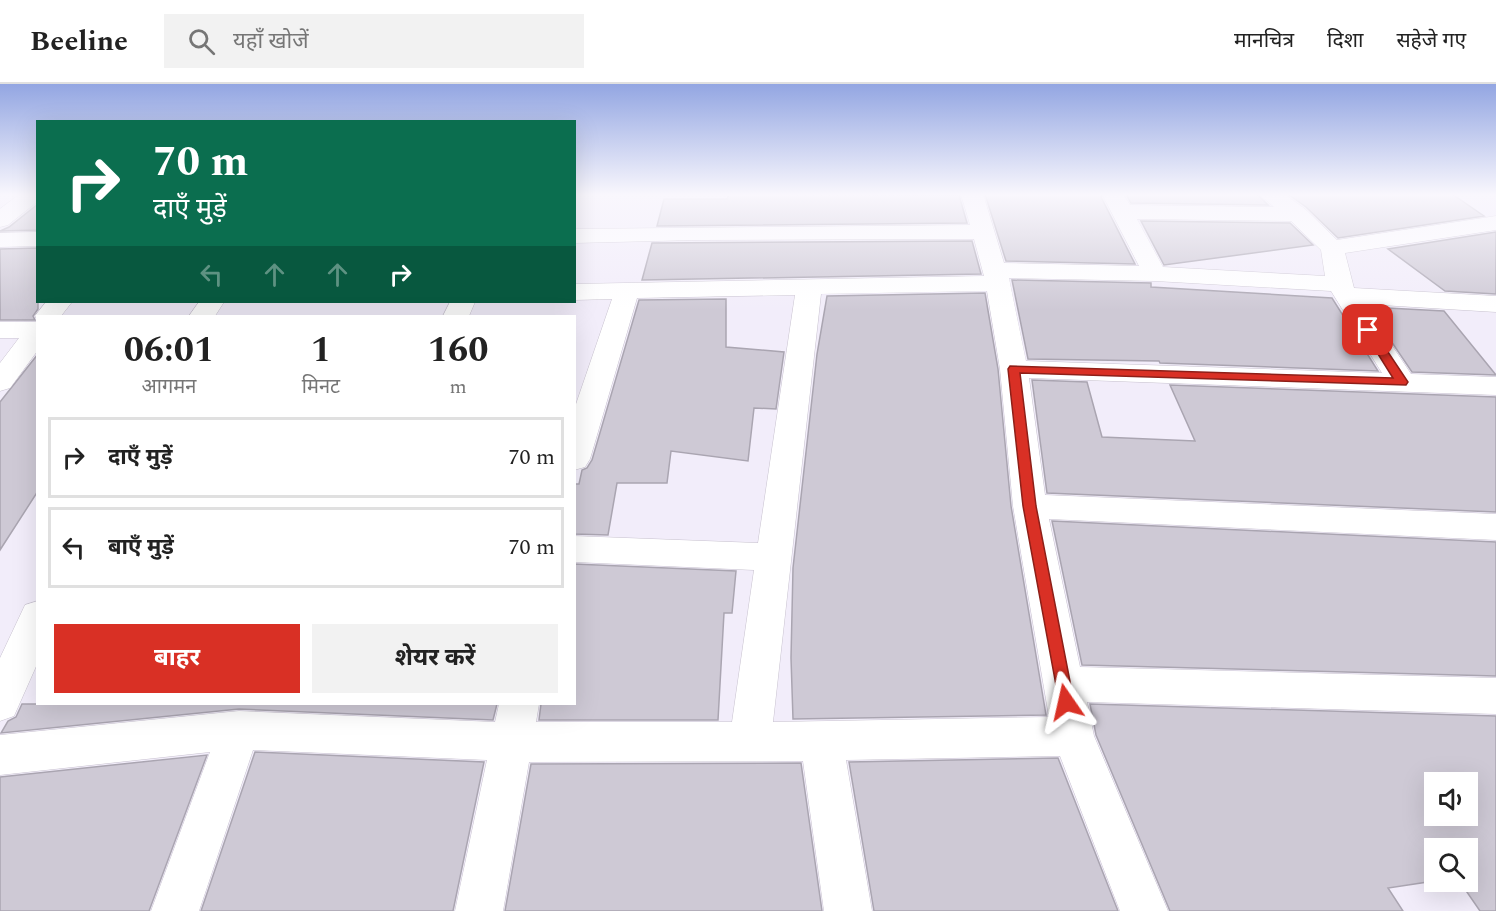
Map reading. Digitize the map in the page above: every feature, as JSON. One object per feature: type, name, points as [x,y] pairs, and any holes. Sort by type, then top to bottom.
[{"type":"street","points":[[576,236],[923,233]]},
{"type":"street","points":[[984,233],[997,276],[1014,369],[1030,506],[1073,736],[1144,911]]},
{"type":"street","points":[[1133,233],[1155,274]]},
{"type":"street","points":[[1317,233],[1332,248],[1342,289],[1402,382]]},
{"type":"street","points":[[1332,248],[1429,233]]},
{"type":"street","points":[[0,240],[36,240]]},
{"type":"street","points":[[576,292],[808,286],[997,276],[1155,274],[1496,304]]},
{"type":"street","points":[[750,742],[808,286]]},
{"type":"street","points":[[576,453],[627,291]]},
{"type":"street","points":[[49,315],[58,303]]},
{"type":"street","points":[[0,330],[36,331]]},
{"type":"street","points":[[0,382],[36,334]]},
{"type":"street","points":[[1014,369],[1496,386]]},
{"type":"street","points":[[1030,506],[1496,526]]},
{"type":"street","points":[[576,549],[775,557]]},
{"type":"street","points":[[0,703],[36,621]]},
{"type":"street","points":[[1062,684],[1496,696]]},
{"type":"street","points":[[0,755],[239,730],[515,723],[750,742],[1073,736]]},
{"type":"street","points":[[479,911],[515,723]]},
{"type":"street","points":[[176,911],[239,730]]},
{"type":"street","points":[[822,741],[848,911]]},
{"type":"building","points":[[997,233],[1119,233],[1135,264],[1006,261]]},
{"type":"building","points":[[1147,233],[1300,233],[1313,245],[1164,265]]},
{"type":"building","points":[[1332,233],[1374,233],[1338,238]]},
{"type":"building","points":[[1496,233],[1496,294],[1445,291],[1388,249]]},
{"type":"building","points":[[972,241],[981,274],[642,280],[652,243]]},
{"type":"building","points":[[36,248],[36,303],[38,303],[38,309],[33,316],[35,320],[0,320],[0,249]]},
{"type":"building","points":[[1012,280],[1151,283],[1151,287],[1332,298],[1378,371],[1160,363],[1159,361],[1028,359]]},
{"type":"building","points":[[985,293],[998,369],[1011,506],[1046,715],[793,719],[791,658],[793,568],[817,354],[827,296]]},
{"type":"building","points":[[726,299],[726,347],[784,352],[776,409],[754,408],[748,461],[671,451],[667,483],[617,483],[608,535],[576,534],[576,484],[579,484],[582,470],[587,468],[592,460],[639,300]]},
{"type":"building","points":[[1368,307],[1444,311],[1496,375],[1412,372]]},
{"type":"building","points":[[36,357],[36,494],[0,550],[0,402]]},
{"type":"building","points":[[1032,380],[1087,382],[1102,437],[1195,441],[1170,385],[1496,397],[1496,512],[1047,493]]},
{"type":"building","points":[[1052,521],[1496,542],[1496,676],[1082,665]]},
{"type":"building","points":[[576,564],[736,571],[732,613],[724,613],[718,720],[539,720],[541,705],[576,705]]},
{"type":"building","points":[[22,704],[497,705],[493,720],[239,709],[1,733],[8,721],[16,717]]},
{"type":"building","points":[[1090,704],[1496,716],[1496,911],[1480,911],[1467,892],[1478,892],[1478,838],[1424,838],[1424,883],[1388,888],[1403,911],[1170,911],[1096,735]]},
{"type":"building","points":[[255,752],[484,762],[453,911],[201,911]]},
{"type":"building","points":[[207,755],[149,911],[0,911],[0,777]]},
{"type":"building","points":[[1058,758],[1118,911],[874,911],[849,762]]},
{"type":"building","points":[[801,763],[822,911],[505,911],[531,764]]},
{"type":"route","points":[[1066,702],[1030,506],[1014,369],[1402,382],[1368,330]]}]
